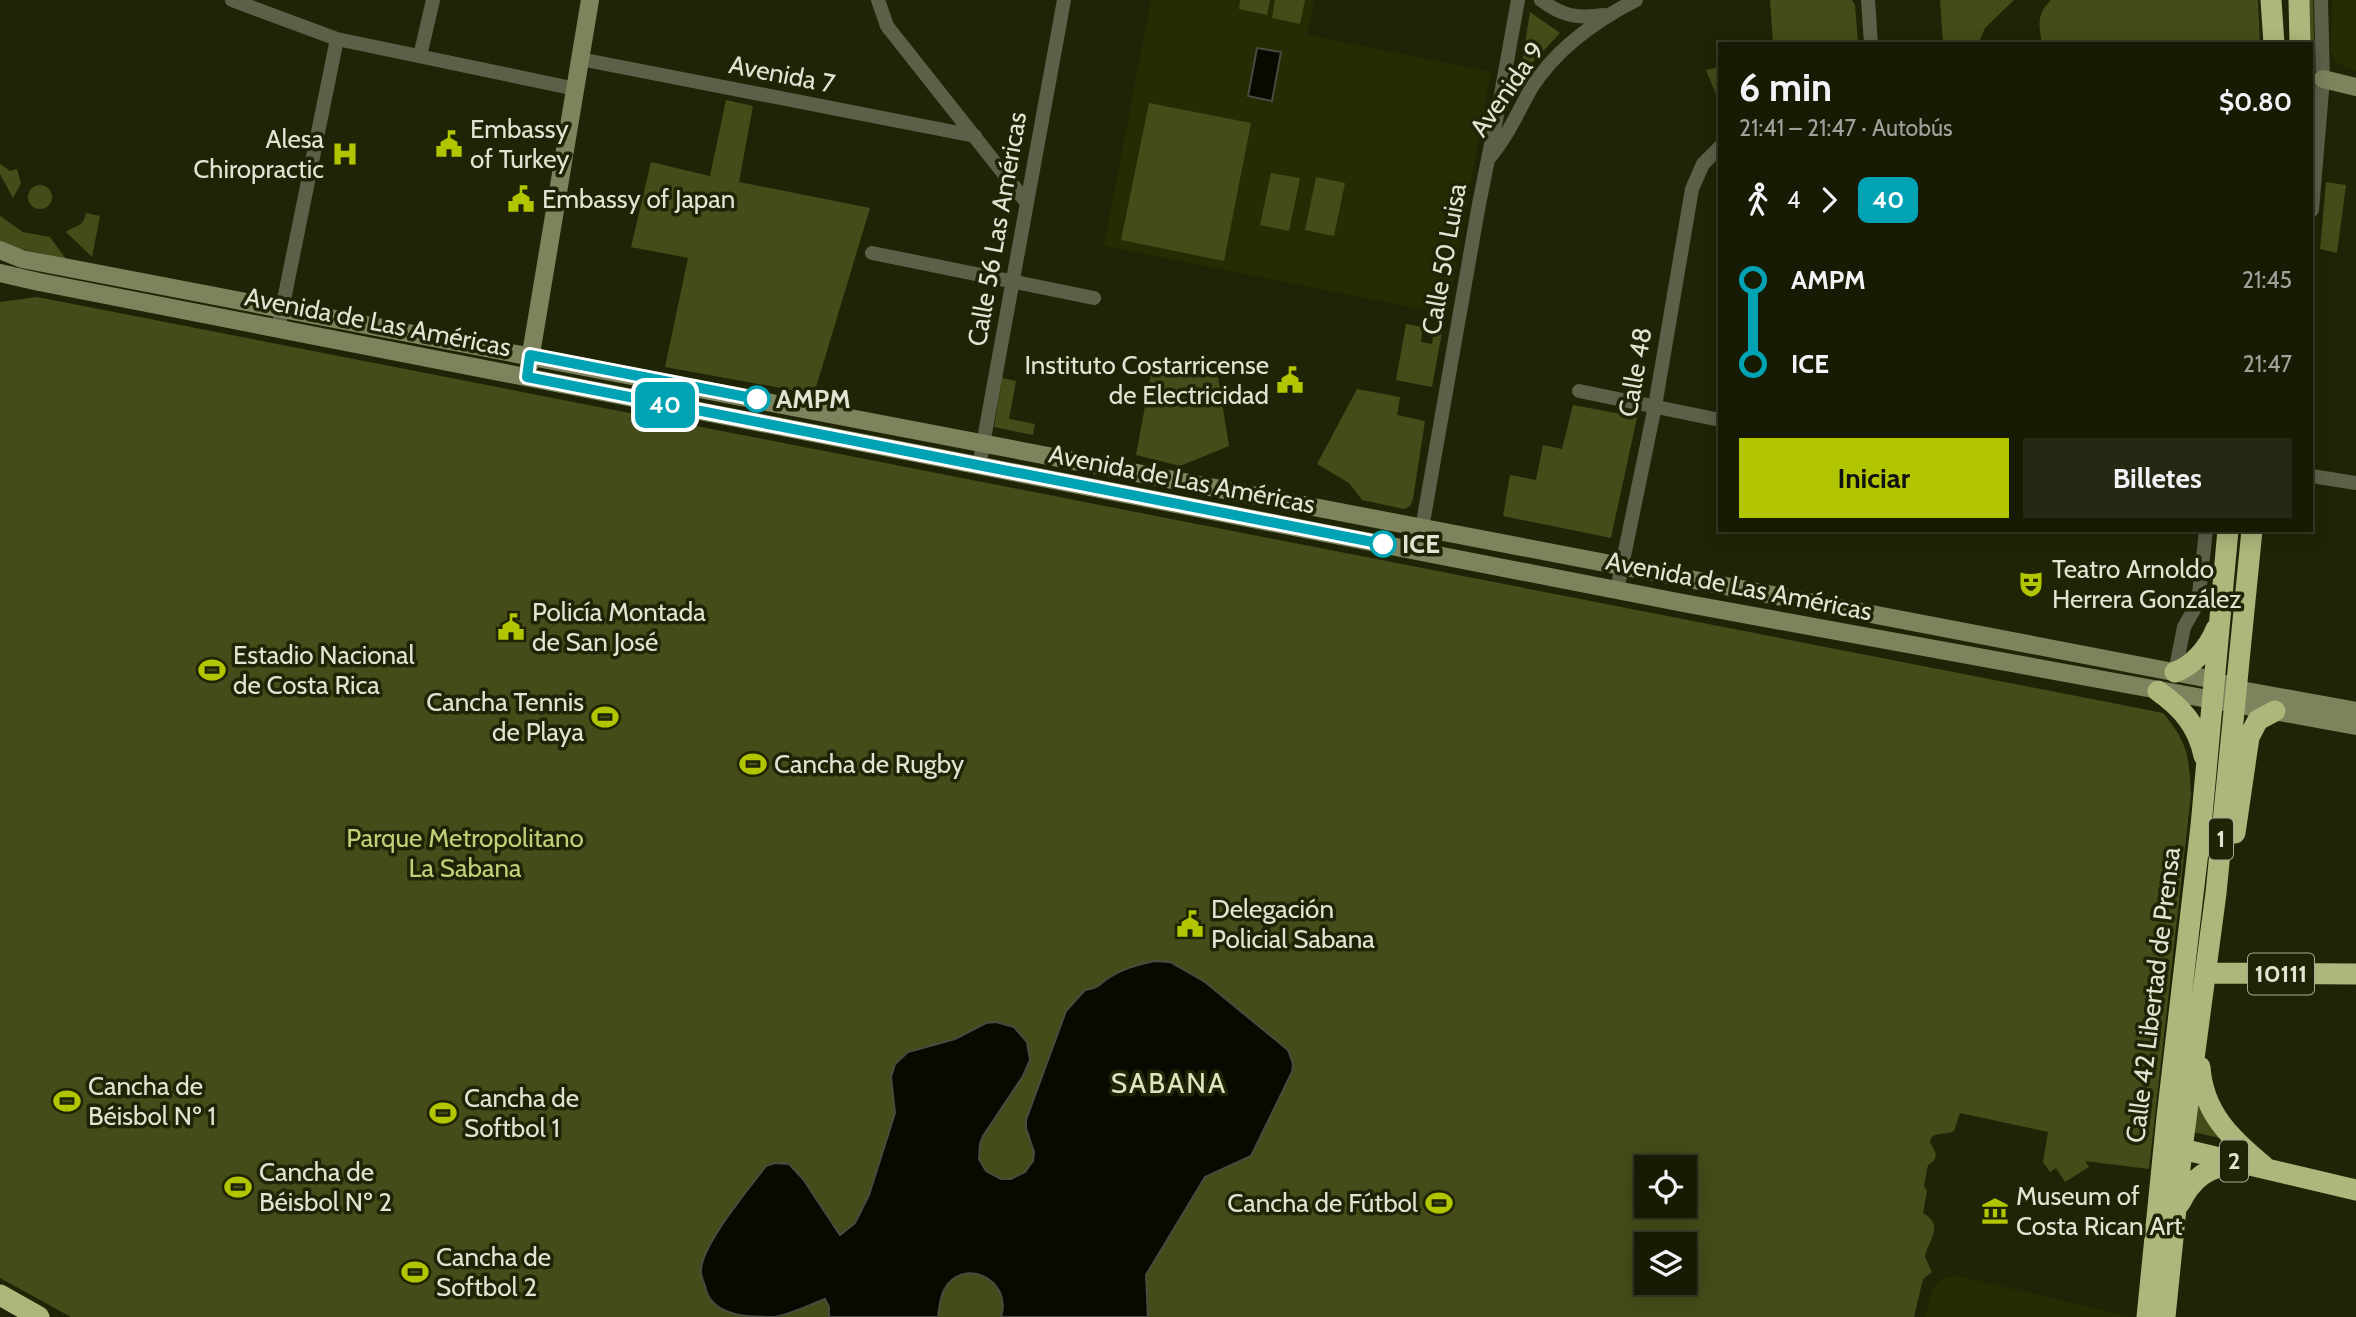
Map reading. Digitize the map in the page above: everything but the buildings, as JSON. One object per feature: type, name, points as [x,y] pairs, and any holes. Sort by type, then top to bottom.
[{"type":"highway","points":[[2272,0],[2274,42]]},
{"type":"highway","points":[[2299,0],[2300,42]]},
{"type":"highway","name":"1","points":[[2214,690],[2228,532]]},
{"type":"highway","name":"1","points":[[2235,697],[2252,532]]},
{"type":"highway","points":[[2175,672],[2185,669],[2207,645],[2219,620]]},
{"type":"highway","name":"Calle 42 Libertad de Prensa","points":[[2147,1317],[2173,1147],[2205,763],[2214,690]]},
{"type":"highway","points":[[2158,691],[2184,712],[2202,745],[2205,763]]},
{"type":"highway","name":"Calle 42 Libertad de Prensa","points":[[2165,1317],[2176,1211],[2173,1147],[2199,1035],[2235,697]]},
{"type":"highway","points":[[2216,893],[2228,878],[2249,737],[2258,720],[2275,711]]},
{"type":"highway","name":"10111","points":[[2206,973],[2356,974]]},
{"type":"highway","points":[[2199,1035],[2201,1076],[2209,1107],[2229,1135],[2268,1169]]},
{"type":"highway","name":"2","points":[[2173,1147],[2356,1190]]},
{"type":"highway","points":[[2176,1211],[2192,1182],[2202,1173],[2215,1167],[2240,1163]]},
{"type":"highway","points":[[0,1295],[39,1317]]},
{"type":"main road","points":[[527,377],[590,0]]},
{"type":"main road","points":[[2323,79],[2356,87]]},
{"type":"main road","points":[[0,250],[22,259]]},
{"type":"main road","points":[[0,262],[22,259]]},
{"type":"main road","name":"Avenida de Las Américas","points":[[22,259],[2175,672],[2214,690],[2275,711],[2356,726]]},
{"type":"main road","name":"Avenida de Las Américas","points":[[0,273],[1618,590],[2158,691],[2214,690]]},
{"type":"main road","points":[[0,284],[39,282]]},
{"type":"main road","name":"Avenida de Las Américas","points":[[2235,697],[2356,711]]},
{"type":"street","points":[[232,0],[253,4],[337,39],[576,89]]},
{"type":"street","points":[[420,56],[433,0]]},
{"type":"street","points":[[878,0],[887,26],[1027,203]]},
{"type":"street","name":"Calle 56 Las Américas","points":[[979,466],[1064,0]]},
{"type":"street","name":"Calle 50 Luisa","points":[[1418,551],[1518,0]]},
{"type":"street","points":[[1541,0],[1561,14],[1577,18],[1610,14]]},
{"type":"street","name":"Avenida 9","points":[[1488,159],[1505,139],[1533,86],[1553,59],[1581,33],[1636,0]]},
{"type":"street","points":[[1868,0],[1871,42]]},
{"type":"street","points":[[2313,198],[2323,79],[2321,0]]},
{"type":"street","points":[[278,329],[337,39]]},
{"type":"street","name":"Avenida 7","points":[[580,59],[975,136]]},
{"type":"street","name":"Calle 48","points":[[1618,590],[1655,406],[1692,189],[1703,164],[1718,149]]},
{"type":"street","points":[[872,253],[1094,298]]},
{"type":"street","points":[[1579,391],[1718,419]]},
{"type":"street","points":[[2313,476],[2356,483]]},
{"type":"street","points":[[2175,672],[2181,638],[2199,594],[2206,532]]},
{"type":"shaded area","points":[[1151,0],[1314,0],[1307,35],[1491,72],[1447,314],[1104,246]]},
{"type":"shaded area","points":[[2333,0],[2356,0],[2356,71],[2338,64],[2330,51]]},
{"type":"shaded area","points":[[1257,48],[1281,52],[1272,101],[1248,96]]},
{"type":"shaded area","points":[[1155,961],[1170,962],[1205,982],[1288,1050],[1293,1064],[1292,1072],[1251,1156],[1205,1177],[1146,1275],[1148,1317],[1001,1317],[1003,1304],[1000,1292],[984,1276],[973,1274],[952,1280],[944,1290],[938,1317],[829,1317],[829,1307],[825,1299],[780,1316],[754,1317],[734,1314],[717,1306],[710,1299],[701,1275],[703,1259],[728,1216],[766,1166],[775,1163],[789,1164],[803,1179],[840,1235],[855,1223],[869,1195],[895,1113],[891,1077],[895,1064],[908,1052],[955,1039],[986,1023],[996,1022],[1014,1027],[1027,1042],[1030,1060],[1023,1076],[983,1136],[979,1159],[986,1171],[1001,1179],[1011,1179],[1025,1172],[1033,1161],[1034,1152],[1026,1120],[1066,1011],[1085,990],[1097,987],[1126,969]]},
{"type":"shaded area","points":[[1955,1276],[2131,1317],[1925,1317],[1932,1290],[1945,1278]]},
{"type":"green space","points":[[1240,0],[1270,0],[1267,15],[1239,9]]},
{"type":"green space","points":[[1275,0],[1305,0],[1300,24],[1272,18]]},
{"type":"green space","points":[[1770,0],[1852,0],[1855,5],[1858,42],[1773,42]]},
{"type":"green space","points":[[1940,0],[2014,0],[1985,28],[1979,42],[1943,42]]},
{"type":"green space","points":[[2051,0],[2258,0],[2260,42],[2042,42],[2041,16]]},
{"type":"green space","points":[[2306,0],[2313,0],[2315,71],[2313,96],[2313,42],[2308,42]]},
{"type":"green space","points":[[1530,12],[1560,33],[1520,76]]},
{"type":"green space","points":[[1718,67],[1718,99],[1706,70]]},
{"type":"green space","points":[[726,100],[753,106],[739,182],[870,208],[814,394],[665,367],[688,258],[631,247],[651,162],[710,176]]},
{"type":"green space","points":[[1149,103],[1251,123],[1224,261],[1121,240]]},
{"type":"green space","points":[[0,164],[10,171],[17,169],[21,183],[13,198],[0,174]]},
{"type":"green space","points":[[1271,173],[1300,178],[1289,231],[1260,225]]},
{"type":"green space","points":[[1316,177],[1345,183],[1334,236],[1305,230]]},
{"type":"green space","points":[[2326,182],[2346,185],[2337,253],[2320,249]]},
{"type":"green space","points":[[40,185],[49,188],[52,197],[49,206],[40,209],[31,206],[28,197],[31,188]]},
{"type":"green space","points":[[86,213],[100,216],[92,257],[66,232],[81,224]]},
{"type":"green space","points":[[0,216],[23,232],[50,237],[66,259],[0,244]]},
{"type":"green space","name":"Parque Metropolitano La Sabana","points":[[37,297],[2163,713],[2178,733],[2186,750],[2191,794],[2149,1169],[2085,1161],[2089,1167],[2065,1182],[2056,1168],[2050,1172],[2043,1162],[2048,1132],[1960,1113],[1954,1131],[1936,1135],[1930,1142],[1936,1154],[1934,1161],[1928,1165],[1923,1213],[1930,1218],[1934,1228],[1925,1257],[1932,1272],[1923,1279],[1914,1317],[71,1317],[0,1278],[0,302]]},
{"type":"green space","points":[[1406,324],[1423,327],[1421,342],[1432,344],[1434,330],[1442,332],[1432,387],[1396,380]]},
{"type":"green space","points":[[1153,363],[1217,371],[1229,446],[1180,466],[1136,455]]},
{"type":"green space","points":[[1002,378],[1016,381],[1009,419],[1035,424],[1033,435],[994,427]]},
{"type":"green space","points":[[1357,389],[1400,397],[1397,415],[1425,421],[1413,499],[1410,506],[1404,509],[1362,500],[1349,483],[1317,464]]},
{"type":"green space","points":[[1573,405],[1637,417],[1611,538],[1503,516],[1510,475],[1536,480],[1543,445],[1562,449]]},
{"type":"green space","points":[[2197,1104],[2213,1129],[2224,1139],[2193,1132]]},
{"type":"bus line","name":"40","points":[[757,399],[530,355],[527,377],[1383,544]]},
{"type":"place","name":"Embassy of Turkey","points":[[449,144]]},
{"type":"place","name":"Alesa Chiropractic","points":[[345,154]]},
{"type":"place","name":"Embassy of Japan","points":[[521,199]]},
{"type":"place","name":"Instituto Costarricense de Electricidad","points":[[1290,380]]},
{"type":"place","name":"AMPM","points":[[757,399]]},
{"type":"place","name":"ICE","points":[[1383,544]]},
{"type":"place","name":"Teatro Arnoldo Herrera González","points":[[2031,584]]},
{"type":"place","name":"Policía Montada de San José","points":[[511,627]]},
{"type":"place","name":"Estadio Nacional de Costa Rica","points":[[212,670]]},
{"type":"place","name":"Cancha Tennis de Playa","points":[[605,717]]},
{"type":"place","name":"Cancha de Rugby","points":[[753,764]]},
{"type":"place","name":"Delegación Policial Sabana","points":[[1190,924]]},
{"type":"place","name":"Cancha de Béisbol Nº 1","points":[[67,1101]]},
{"type":"place","name":"Cancha de Softbol 1","points":[[443,1113]]},
{"type":"place","name":"Cancha de Béisbol Nº 2","points":[[238,1187]]},
{"type":"place","name":"Cancha de Fútbol","points":[[1439,1203]]},
{"type":"place","name":"Museum of Costa Rican Art","points":[[1995,1211]]},
{"type":"place","name":"Cancha de Softbol 2","points":[[415,1272]]},
{"type":"district","name":"SABANA","points":[[1169,1083]]}]
